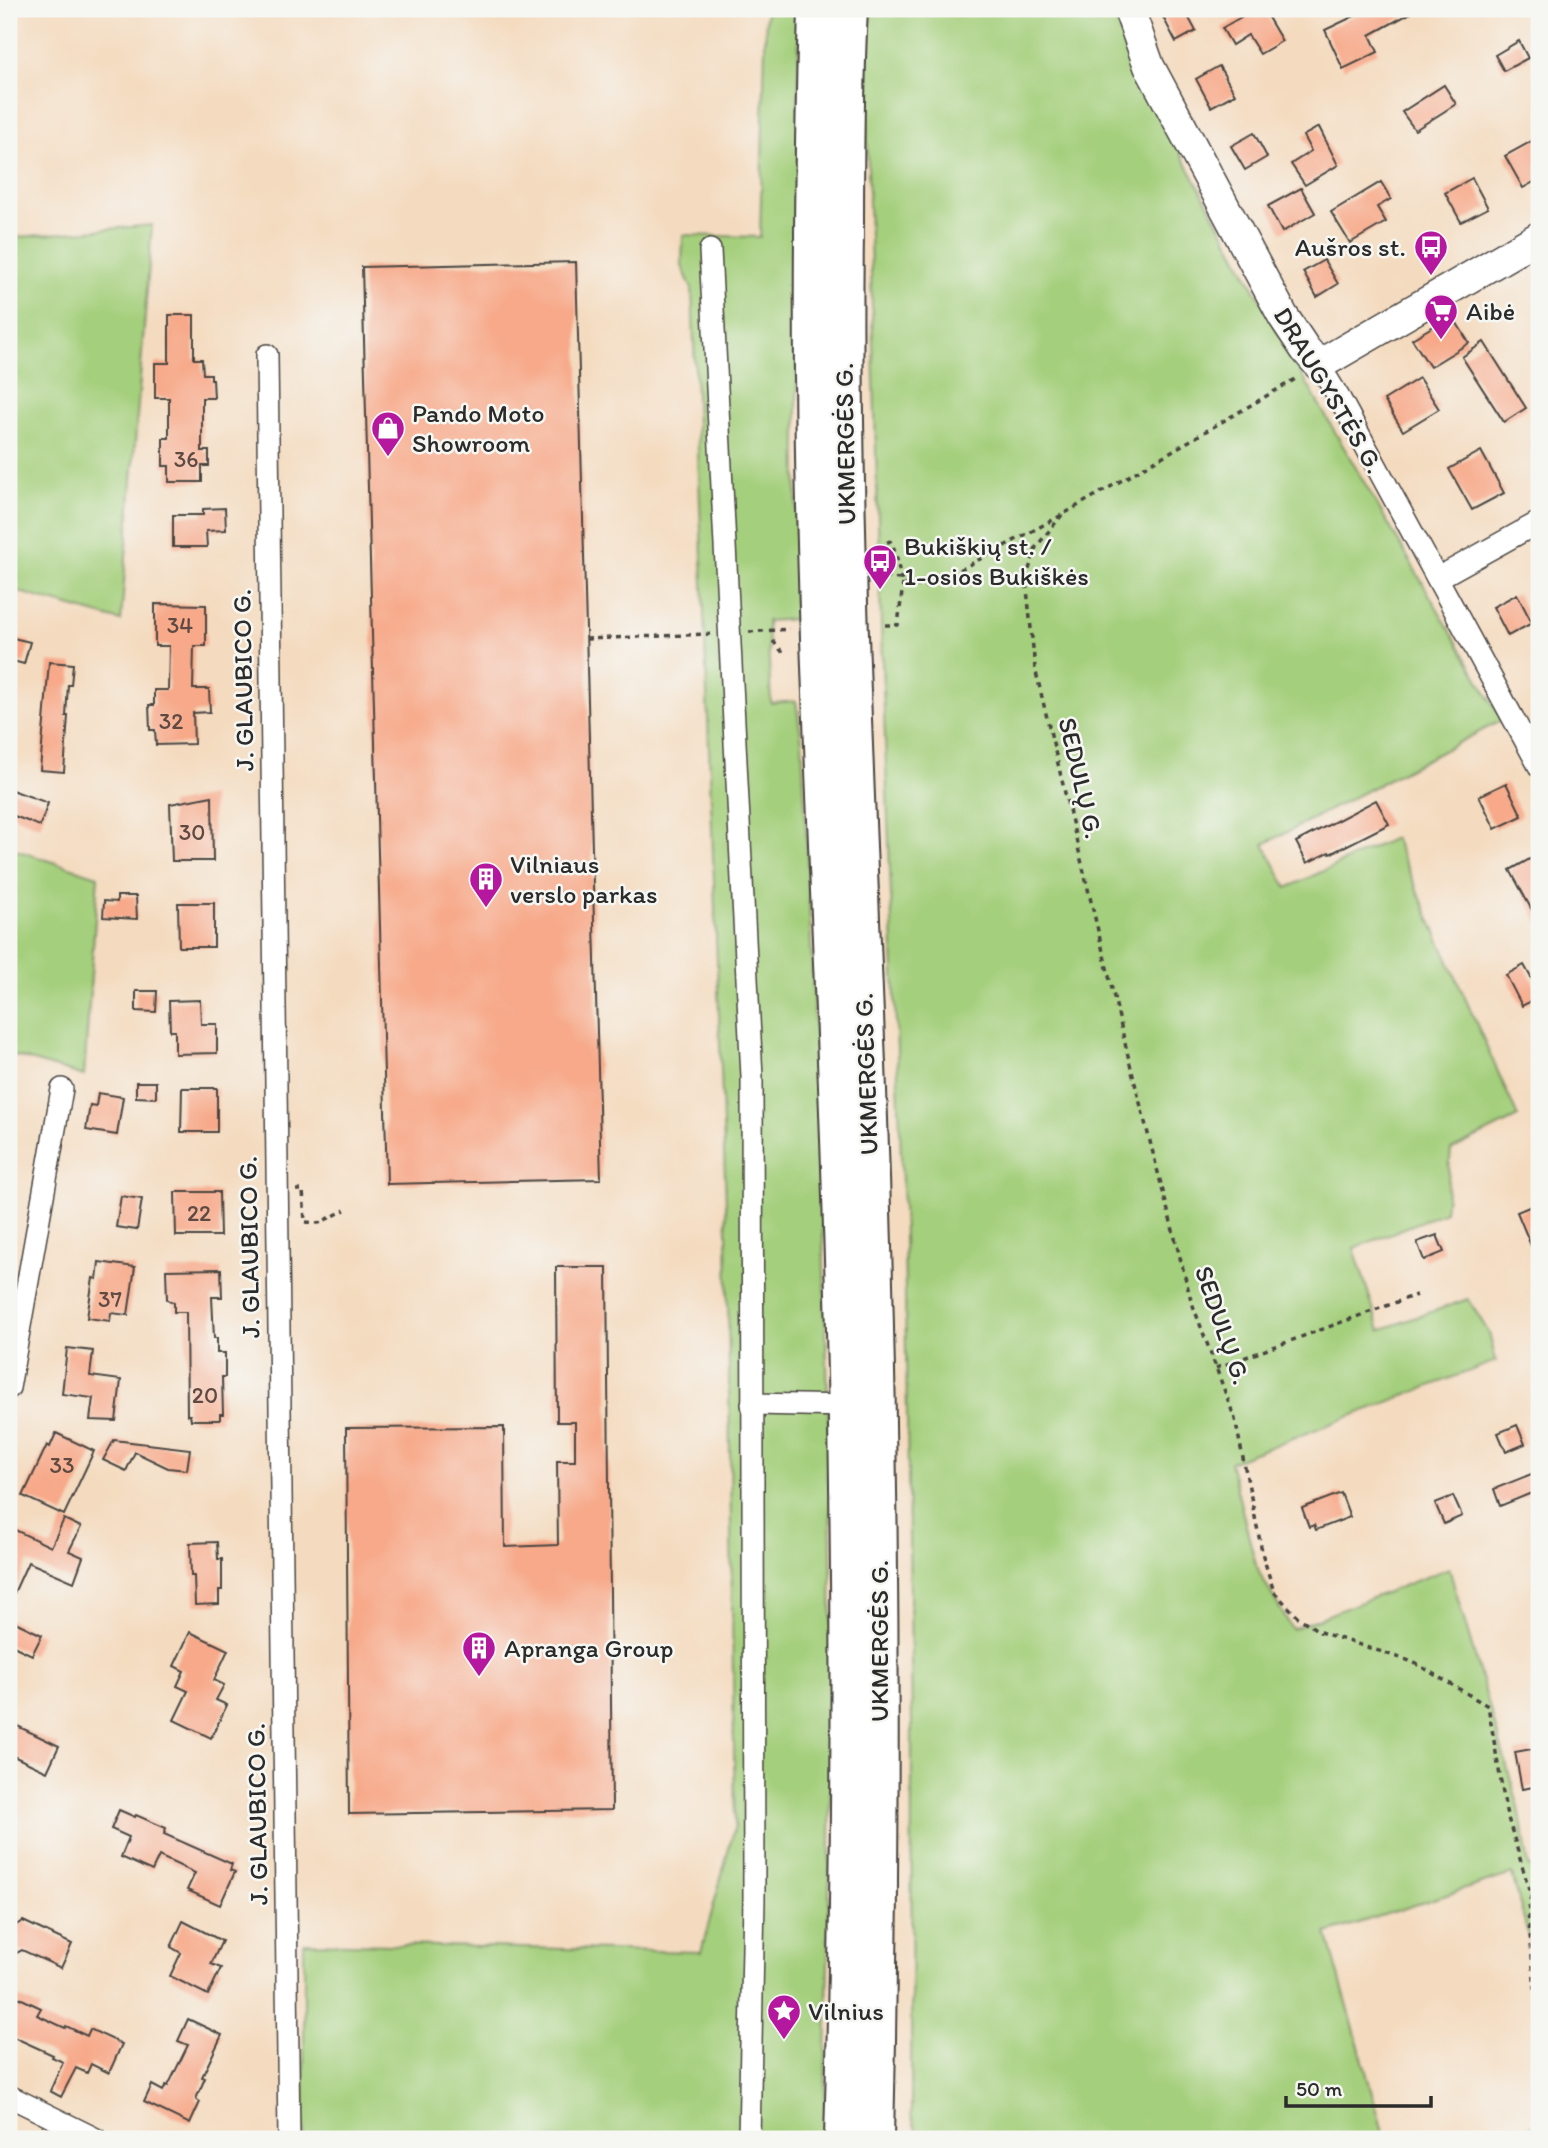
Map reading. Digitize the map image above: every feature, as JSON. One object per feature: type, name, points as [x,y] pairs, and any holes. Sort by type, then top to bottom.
[{"type":"highway","name":"UKMERGĖS G.","points":[[818,9],[813,293],[815,481],[842,1199],[850,1560],[845,2139]]},
{"type":"highway","name":"UKMERGĖS G.","points":[[848,9],[843,293],[844,455],[873,1283],[879,1567],[880,1806],[874,2139]]},
{"type":"street","name":"DRAUGYSTĖS G.","points":[[1129,9],[1149,66],[1283,316],[1340,399],[1539,766]]},
{"type":"street","points":[[1319,365],[1539,237]]},
{"type":"street","points":[[710,250],[752,1077],[754,1899],[750,2139]]},
{"type":"street","name":"J. GLAUBICO G.","points":[[267,355],[289,2139]]},
{"type":"street","points":[[1438,578],[1539,522]]},
{"type":"street","points":[[9,1388],[62,1090]]},
{"type":"street","points":[[752,1404],[847,1406]]},
{"type":"street","points":[[9,2096],[72,2134],[96,2139]]},
{"type":"path","points":[[875,578],[928,587],[1062,515],[1319,365]]},
{"type":"path","name":"SEDULŲ G.","points":[[1062,515],[1036,547],[1026,579],[1035,668],[1144,1120],[1191,1300],[1235,1419],[1273,1592],[1320,1632],[1413,1661],[1488,1706],[1506,1811],[1531,1896],[1528,1912],[1539,2032]]},
{"type":"path","points":[[874,561],[883,544],[890,541],[901,568],[902,581],[898,625],[885,625]]},
{"type":"path","points":[[586,639],[731,634],[789,629]]},
{"type":"path","points":[[773,641],[785,655]]},
{"type":"path","points":[[276,1191],[303,1190],[305,1223],[319,1223],[345,1210]]},
{"type":"path","points":[[1216,1368],[1416,1295]]},
{"type":"path","points":[[1531,1896],[1539,1887]]},
{"type":"green space","points":[[766,9],[799,9],[796,619],[767,621],[771,703],[796,701],[802,741],[820,1145],[831,1549],[830,1844],[824,2139],[304,2139],[304,1943],[701,1952],[735,1826],[727,1232],[692,289],[682,266],[683,235],[760,237]]},
{"type":"green space","points":[[870,9],[1114,9],[1126,53],[1295,363],[1502,720],[1264,844],[1287,888],[1394,838],[1518,1117],[1451,1150],[1445,1212],[1354,1248],[1380,1330],[1468,1299],[1489,1333],[1496,1361],[1230,1462],[1257,1569],[1292,1629],[1449,1568],[1519,1808],[1529,1867],[1539,1868],[1539,1976],[1512,1874],[1327,1933],[1385,2139],[919,2139],[911,2115],[912,1721],[904,1235],[882,661],[866,97]]},
{"type":"green space","points":[[152,225],[121,621],[9,589],[9,238]]},
{"type":"green space","points":[[9,848],[98,876],[84,1076],[9,1054]]},
{"type":"green space","points":[[1539,2123],[1539,2139],[1486,2139]]},
{"type":"building","points":[[1178,9],[1184,9],[1196,31],[1176,42],[1163,17]]},
{"type":"building","points":[[1255,9],[1263,9],[1282,41],[1260,54],[1248,35],[1232,45],[1222,28]]},
{"type":"building","points":[[1369,9],[1418,9],[1370,35],[1378,52],[1343,69],[1325,30]]},
{"type":"building","points":[[1519,41],[1528,58],[1504,71],[1495,55]]},
{"type":"building","points":[[1219,66],[1235,94],[1211,107],[1196,79]]},
{"type":"building","points":[[1444,85],[1456,104],[1415,130],[1402,112]]},
{"type":"building","points":[[1319,127],[1338,165],[1305,185],[1291,164],[1311,151],[1303,136]]},
{"type":"building","points":[[1254,133],[1267,157],[1245,170],[1231,146]]},
{"type":"building","points":[[1539,137],[1539,179],[1523,188],[1505,156]]},
{"type":"building","points":[[1472,178],[1488,208],[1461,222],[1445,193]]},
{"type":"building","points":[[1381,182],[1391,199],[1377,207],[1386,222],[1350,243],[1331,212]]},
{"type":"building","points":[[1301,188],[1315,213],[1282,232],[1268,206]]},
{"type":"building","points":[[1324,260],[1338,284],[1317,297],[1303,272]]},
{"type":"building","name":"Vilniaus verslo parkas","points":[[576,262],[601,1179],[387,1184],[362,267]]},
{"type":"building","points":[[169,315],[194,315],[194,359],[202,359],[203,374],[211,374],[213,379],[214,398],[202,398],[202,451],[209,451],[209,466],[202,466],[202,482],[169,482],[169,466],[163,466],[163,438],[169,438],[169,398],[155,398],[155,363],[169,363]]},
{"type":"building","name":"Aibė","points":[[1452,315],[1469,343],[1430,367],[1412,339]]},
{"type":"building","points":[[1484,342],[1526,408],[1504,422],[1462,357]]},
{"type":"building","points":[[1419,378],[1439,409],[1403,431],[1384,400]]},
{"type":"building","points":[[1481,451],[1504,493],[1472,510],[1449,469]]},
{"type":"building","points":[[225,508],[226,530],[206,531],[207,547],[173,547],[173,515],[203,515],[203,509]]},
{"type":"building","points":[[1517,594],[1532,623],[1508,636],[1493,607]]},
{"type":"building","points":[[155,604],[206,605],[206,646],[194,646],[193,689],[209,689],[210,712],[193,713],[194,744],[156,745],[155,730],[150,730],[149,705],[154,705],[154,690],[168,690],[169,646],[155,646]]},
{"type":"building","points":[[9,637],[30,642],[24,664],[9,660]]},
{"type":"building","points":[[49,662],[73,664],[71,685],[68,685],[64,772],[40,770]]},
{"type":"building","points":[[1506,783],[1522,816],[1495,829],[1479,796]]},
{"type":"building","points":[[9,789],[48,803],[40,826],[9,814]]},
{"type":"building","points":[[212,796],[213,861],[172,861],[170,804]]},
{"type":"building","points":[[1376,800],[1389,824],[1307,863],[1296,842]]},
{"type":"building","points":[[1539,854],[1539,923],[1510,870]]},
{"type":"building","points":[[117,896],[136,896],[137,919],[103,917],[104,901],[117,902]]},
{"type":"building","points":[[178,903],[214,903],[214,947],[179,947]]},
{"type":"building","points":[[1524,965],[1539,992],[1539,997],[1522,1006],[1506,975]]},
{"type":"building","points":[[136,991],[157,991],[156,1012],[136,1011]]},
{"type":"building","points":[[200,1000],[201,1024],[217,1024],[217,1053],[175,1054],[175,1031],[170,1031],[169,1001]]},
{"type":"building","points":[[136,1082],[156,1082],[156,1098],[136,1097]]},
{"type":"building","points":[[182,1088],[217,1088],[217,1132],[181,1132]]},
{"type":"building","points":[[98,1093],[123,1097],[117,1135],[86,1130],[90,1105],[96,1106]]},
{"type":"building","points":[[175,1192],[219,1192],[220,1236],[176,1236]]},
{"type":"building","points":[[121,1196],[142,1199],[137,1230],[116,1227]]},
{"type":"building","points":[[1539,1203],[1539,1265],[1517,1212]]},
{"type":"building","points":[[1437,1235],[1444,1252],[1424,1260],[1417,1242]]},
{"type":"building","points":[[99,1262],[135,1267],[128,1315],[111,1313],[110,1321],[87,1318],[93,1278],[97,1279]]},
{"type":"building","name":"Apranga Group","points":[[556,1267],[607,1267],[612,1810],[349,1814],[346,1428],[504,1427],[505,1547],[558,1545],[557,1461],[575,1461],[575,1422],[557,1422]]},
{"type":"building","points":[[221,1269],[222,1297],[212,1297],[217,1353],[225,1353],[225,1377],[222,1377],[223,1414],[220,1414],[220,1420],[191,1420],[190,1415],[187,1415],[186,1312],[174,1312],[174,1303],[167,1299],[166,1270]]},
{"type":"building","points":[[67,1348],[93,1351],[90,1376],[121,1380],[116,1421],[90,1420],[93,1398],[62,1394]]},
{"type":"building","points":[[1517,1425],[1525,1444],[1506,1452],[1498,1433]]},
{"type":"building","points":[[56,1433],[94,1451],[64,1515],[23,1496],[47,1445],[50,1447]]},
{"type":"building","points":[[114,1440],[190,1449],[187,1470],[168,1468],[135,1452],[126,1471],[103,1460]]},
{"type":"building","points":[[1539,1471],[1539,1490],[1500,1506],[1494,1489]]},
{"type":"building","points":[[1341,1493],[1350,1517],[1316,1530],[1314,1525],[1309,1527],[1302,1508]]},
{"type":"building","points":[[1453,1496],[1462,1516],[1444,1524],[1435,1503]]},
{"type":"building","points":[[64,1519],[81,1527],[69,1551],[83,1557],[74,1582],[28,1562],[9,1604],[9,1527],[51,1547]]},
{"type":"building","points":[[217,1542],[218,1559],[222,1559],[219,1604],[195,1605],[190,1543]]},
{"type":"building","points":[[9,1619],[42,1635],[32,1655],[9,1644]]},
{"type":"building","points":[[190,1632],[228,1650],[214,1680],[224,1685],[216,1700],[227,1705],[211,1738],[174,1720],[188,1691],[177,1686],[184,1671],[174,1666]]},
{"type":"building","points":[[9,1722],[59,1746],[47,1772],[9,1754]]},
{"type":"building","points":[[1532,1749],[1539,1786],[1522,1789],[1515,1752]]},
{"type":"building","points":[[119,1810],[166,1828],[164,1834],[232,1864],[230,1870],[235,1872],[220,1905],[187,1890],[195,1873],[159,1856],[152,1871],[121,1857],[129,1837],[111,1829]]},
{"type":"building","points":[[23,1921],[72,1944],[61,1968],[22,1950],[9,1957],[9,1929]]},
{"type":"building","points":[[183,1921],[222,1941],[211,1964],[221,1968],[208,1995],[170,1976],[181,1953],[171,1947]]},
{"type":"building","points":[[9,1993],[41,2008],[37,2015],[65,2028],[66,2026],[87,2036],[90,2029],[122,2044],[109,2073],[91,2064],[87,2073],[76,2068],[61,2097],[50,2091],[63,2062],[9,2035]]},
{"type":"building","points":[[188,2019],[222,2035],[202,2077],[205,2078],[196,2099],[200,2102],[190,2124],[144,2102],[152,2085],[163,2091],[166,2085],[168,2086],[188,2045],[178,2041]]},
{"type":"place","name":"Aušros st.","points":[[1431,277]]},
{"type":"place","name":"Aibė","points":[[1441,341]]},
{"type":"place","name":"Pando Moto Showroom","points":[[388,458]]},
{"type":"place","name":"Bukiškių st. / 1-osios Bukiškės","points":[[880,591]]},
{"type":"place","name":"Vilniaus verslo parkas","points":[[486,909]]},
{"type":"place","name":"Apranga Group","points":[[479,1678]]},
{"type":"place","name":"Vilnius","points":[[784,2041]]}]
